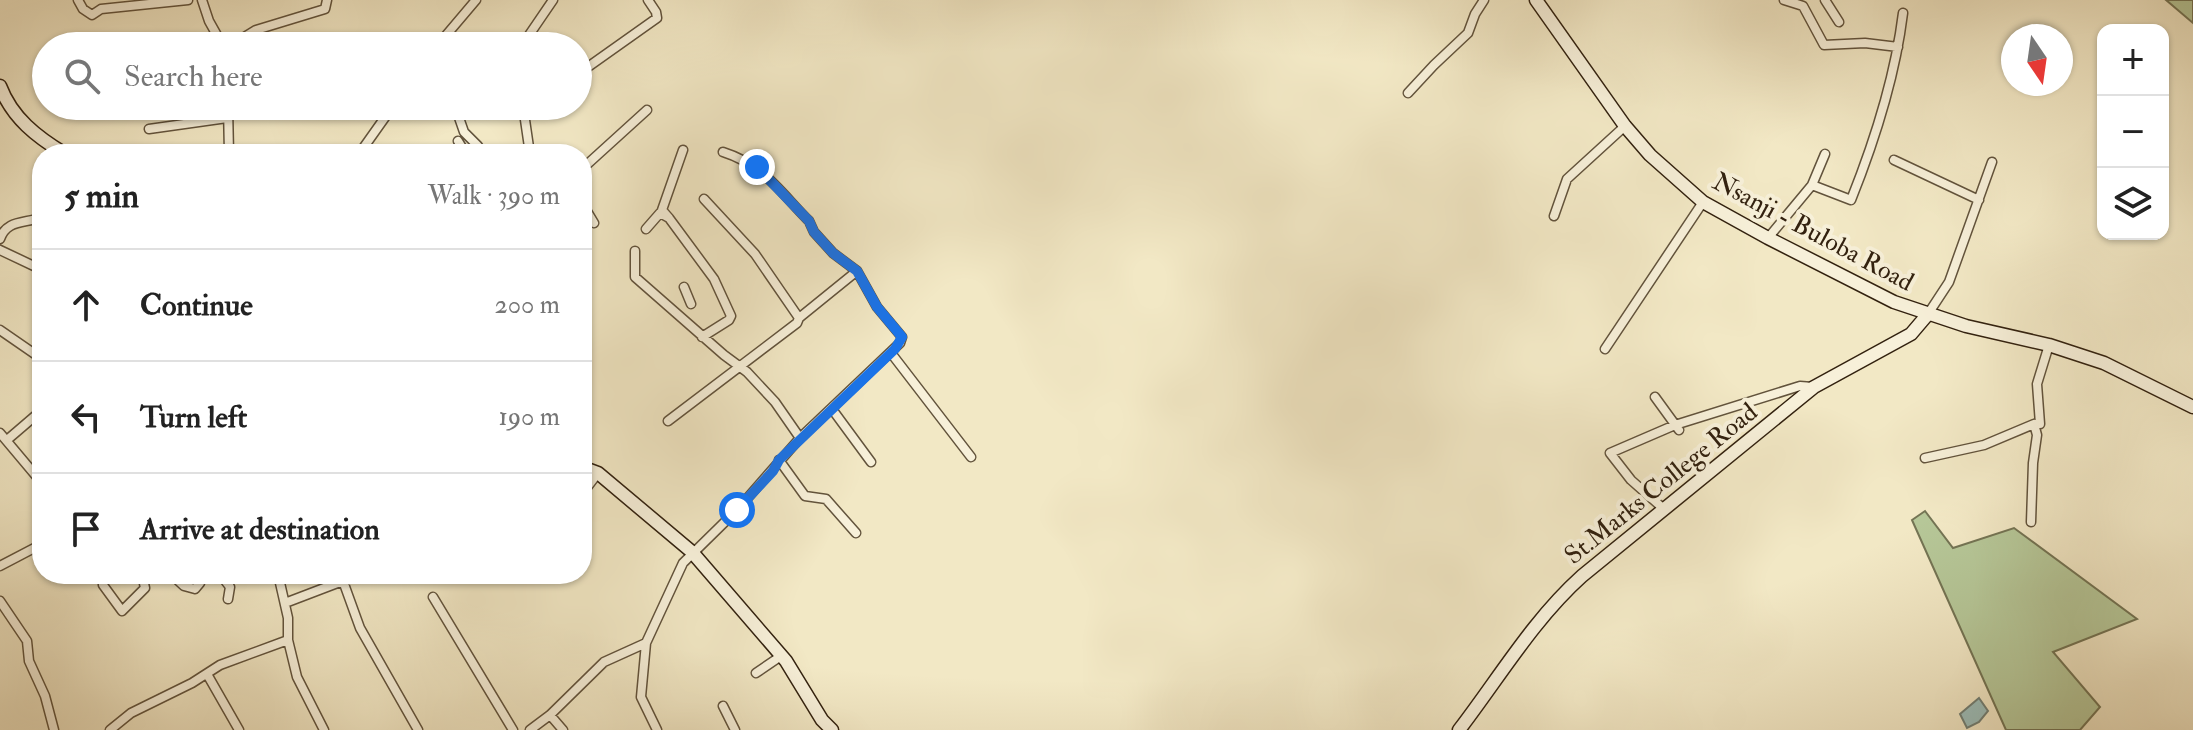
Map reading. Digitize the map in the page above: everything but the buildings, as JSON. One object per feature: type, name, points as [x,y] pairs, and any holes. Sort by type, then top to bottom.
[{"type":"main road","name":"Nsanji - Buloba Road","points":[[1536,0],[1625,126],[1650,155],[1703,202],[1862,287],[1966,326],[2049,345],[2104,363],[2193,407]]},
{"type":"main road","points":[[0,86],[15,114],[48,144]]},
{"type":"main road","name":"St.Marks College Road","points":[[1459,730],[1498,674],[1568,589],[1814,387],[1911,334],[1928,314]]},
{"type":"main road","points":[[592,471],[692,552],[781,656],[822,720],[832,730]]},
{"type":"street","points":[[78,0],[83,9],[92,15],[101,9],[188,0]]},
{"type":"street","points":[[202,0],[215,32]]},
{"type":"street","points":[[253,32],[325,9],[327,0]]},
{"type":"street","points":[[449,32],[476,0]]},
{"type":"street","points":[[531,32],[553,0]]},
{"type":"street","points":[[592,64],[657,18],[648,0]]},
{"type":"street","points":[[1408,93],[1468,33],[1484,0]]},
{"type":"street","points":[[1784,0],[1803,6],[1824,45],[1865,43],[1898,47]]},
{"type":"street","points":[[1825,0],[1839,22]]},
{"type":"street","points":[[1812,185],[1851,200],[1874,145],[1898,47],[1903,13]]},
{"type":"street","points":[[592,160],[647,110]]},
{"type":"street","points":[[149,129],[191,120]]},
{"type":"street","points":[[228,120],[229,144]]},
{"type":"street","points":[[366,144],[383,120]]},
{"type":"street","points":[[460,120],[464,132],[476,144]]},
{"type":"street","points":[[523,120],[528,144]]},
{"type":"street","points":[[1554,216],[1567,179],[1625,126]]},
{"type":"street","points":[[683,150],[662,210],[714,279],[731,316],[702,337]]},
{"type":"street","points":[[657,730],[641,697],[646,643],[683,563],[737,510],[800,438],[891,353],[902,337],[877,307],[857,271],[828,247],[814,232],[809,221],[757,167],[723,152]]},
{"type":"street","points":[[1768,238],[1812,185],[1825,154]]},
{"type":"street","points":[[1894,160],[1979,200]]},
{"type":"street","points":[[1928,314],[1949,282],[1992,162]]},
{"type":"street","points":[[704,199],[755,254],[799,318]]},
{"type":"street","points":[[1605,349],[1703,202]]},
{"type":"street","points":[[646,229],[660,213],[669,218]]},
{"type":"street","points":[[0,239],[9,225],[32,219]]},
{"type":"street","points":[[0,250],[32,265]]},
{"type":"street","points":[[635,251],[635,277],[702,337],[747,372],[775,402],[800,438]]},
{"type":"street","points":[[668,421],[797,323],[799,318],[857,271]]},
{"type":"street","points":[[684,287],[691,304]]},
{"type":"street","points":[[0,330],[32,352]]},
{"type":"street","points":[[1925,458],[1984,445],[2040,424],[2037,384],[2049,345]]},
{"type":"street","points":[[891,353],[971,457]]},
{"type":"street","points":[[1666,510],[1631,480],[1610,453],[1800,386],[1814,387]]},
{"type":"street","points":[[1655,397],[1677,427]]},
{"type":"street","points":[[832,409],[871,462]]},
{"type":"street","points":[[32,417],[4,437],[32,471]]},
{"type":"street","points":[[2031,522],[2037,435],[2034,424]]},
{"type":"street","points":[[779,460],[805,496],[826,499],[856,533]]},
{"type":"street","points":[[592,481],[598,473]]},
{"type":"street","points":[[0,566],[32,549]]},
{"type":"street","points":[[103,584],[122,611],[145,588],[144,584]]},
{"type":"street","points":[[182,584],[195,589],[199,584]]},
{"type":"street","points":[[228,584],[228,599]]},
{"type":"street","points":[[280,584],[297,677],[324,730]]},
{"type":"street","points":[[285,603],[335,584]]},
{"type":"street","points":[[344,584],[360,628],[418,730]]},
{"type":"street","points":[[433,597],[513,730]]},
{"type":"street","points":[[0,601],[27,641],[29,661],[45,696],[54,730]]},
{"type":"street","points":[[110,730],[151,701],[233,659],[288,640]]},
{"type":"street","points":[[530,730],[550,715],[604,662],[646,643]]},
{"type":"street","points":[[756,673],[781,656]]},
{"type":"street","points":[[207,674],[239,730]]},
{"type":"street","points":[[723,706],[735,730]]},
{"type":"street","points":[[550,715],[563,730]]},
{"type":"green space","points":[[2166,0],[2193,0],[2193,23]]},
{"type":"green space","points":[[1925,511],[1953,548],[2014,528],[2137,619],[2053,652],[2100,707],[2080,730],[2006,730],[1912,520]]},
{"type":"water","points":[[1979,698],[1988,711],[1979,722],[1967,728],[1960,714]]},
{"type":"route","points":[[737,510],[773,471],[779,460],[895,349],[902,337],[877,307],[857,271],[833,253],[814,232],[809,221],[757,167]]}]
